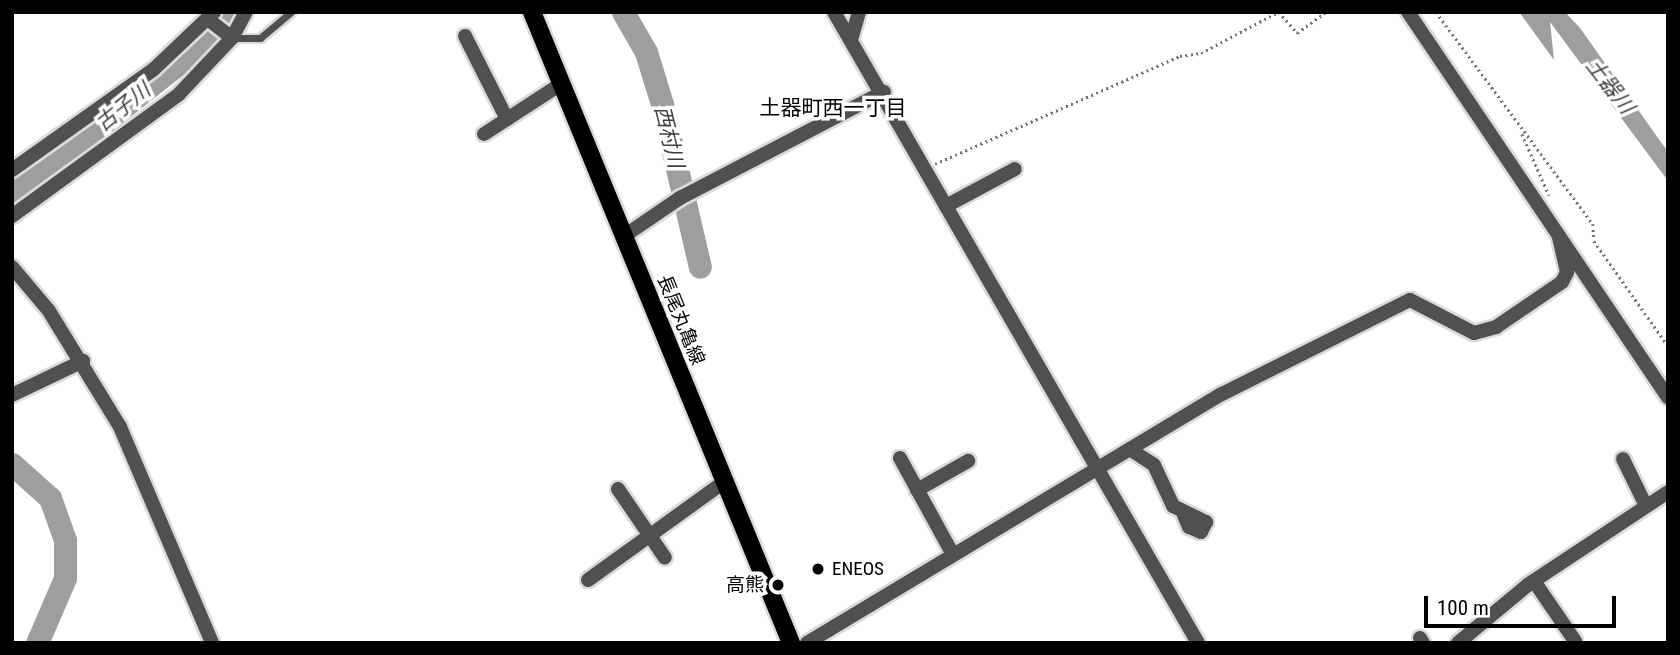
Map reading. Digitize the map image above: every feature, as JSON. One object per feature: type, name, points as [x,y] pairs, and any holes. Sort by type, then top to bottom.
[{"type":"main road","name":"長尾丸亀線","points":[[531,12],[791,643]]},
{"type":"street","points":[[12,216],[179,94],[230,36],[246,12]]},
{"type":"street","points":[[834,12],[884,92],[1097,471],[1198,643]]},
{"type":"street","points":[[851,40],[859,12]]},
{"type":"street","points":[[1408,12],[1668,397]]},
{"type":"street","points":[[12,170],[154,69],[211,16],[230,36]]},
{"type":"street","points":[[465,36],[507,119]]},
{"type":"street","points":[[484,134],[561,84]]},
{"type":"street","points":[[624,236],[680,198],[884,92]]},
{"type":"street","points":[[946,206],[1015,169]]},
{"type":"street","points":[[807,643],[952,553],[1097,471],[1222,394],[1410,300],[1474,333],[1496,327],[1562,282],[1567,272],[1559,237]]},
{"type":"street","points":[[12,267],[83,361],[139,468],[153,516],[212,643]]},
{"type":"street","points":[[12,395],[83,361]]},
{"type":"street","points":[[1131,450],[1154,466],[1173,506],[1184,514]]},
{"type":"street","points":[[900,458],[952,553]]},
{"type":"street","points":[[1623,459],[1646,506]]},
{"type":"street","points":[[917,490],[968,461]]},
{"type":"street","points":[[587,580],[724,482]]},
{"type":"street","points":[[618,489],[665,558]]},
{"type":"street","points":[[1458,643],[1534,581],[1668,492]]},
{"type":"street","points":[[1534,581],[1575,640]]},
{"type":"lane","points":[[230,36],[260,38],[291,12]]},
{"type":"path","points":[[925,168],[1180,56],[1201,53],[1279,12],[1297,33],[1326,12]]},
{"type":"path","points":[[1436,12],[1522,132],[1593,224],[1594,241],[1668,346]]},
{"type":"path","points":[[1522,132],[1552,202]]},
{"type":"water","name":"土器川","points":[[1519,12],[1565,12],[1580,28],[1668,152],[1668,181],[1550,22],[1554,60]]},
{"type":"waterway","name":"古子川","points":[[12,195],[208,40],[228,12]]},
{"type":"waterway","name":"西村川","points":[[623,12],[646,52],[662,104],[700,267]]},
{"type":"waterway","name":"古子川","points":[[12,464],[50,498],[65,540],[65,578],[37,643]]},
{"type":"place","name":"ENEOS","points":[[818,569]]},
{"type":"place","name":"高熊","points":[[778,585]]},
{"type":"district","name":"土器町西一丁目","points":[[833,108]]}]
